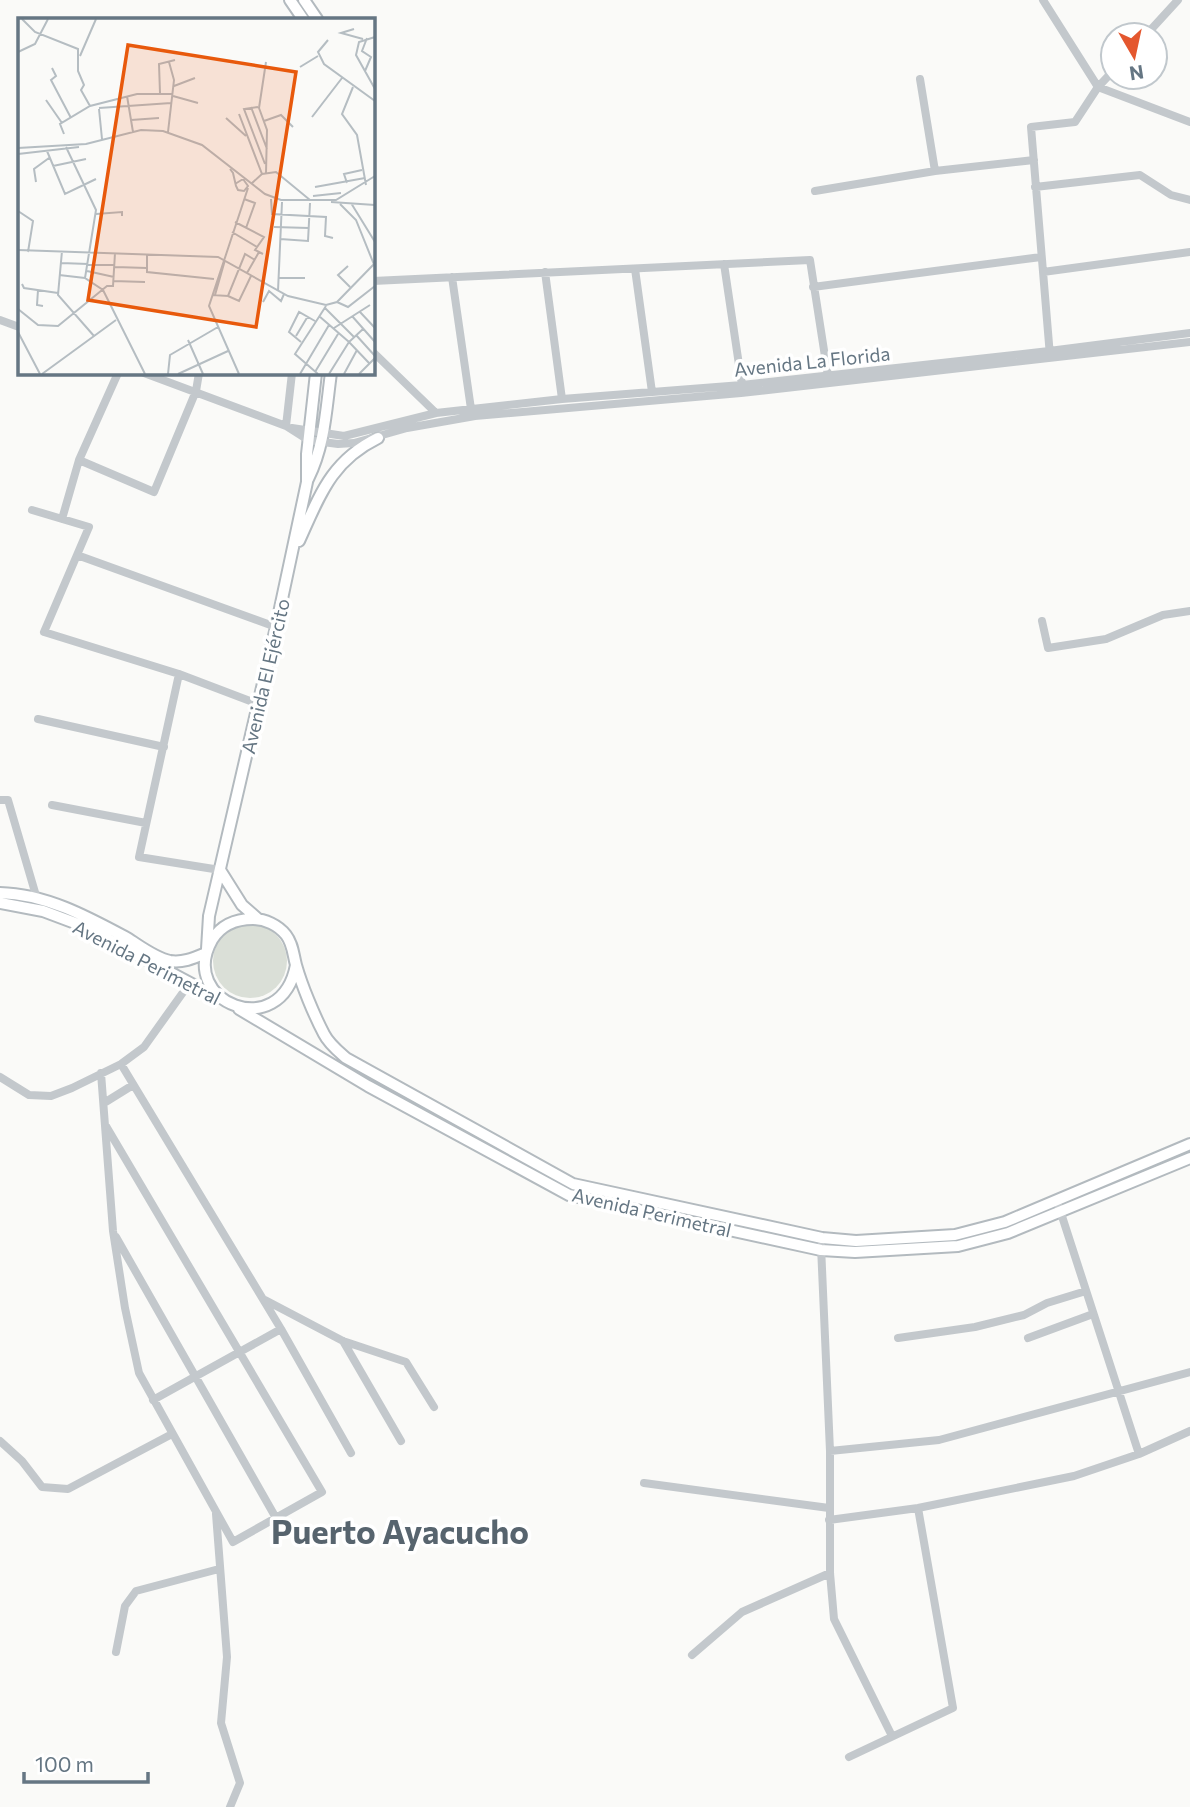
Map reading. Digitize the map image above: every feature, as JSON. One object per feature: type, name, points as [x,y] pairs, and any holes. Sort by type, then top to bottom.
[{"type":"main road","points":[[290,0],[302,18]]},
{"type":"main road","points":[[304,0],[316,18]]},
{"type":"main road","name":"Avenida El Ejército","points":[[207,951],[209,916],[307,482],[316,374]]},
{"type":"main road","name":"Avenida El Ejército","points":[[307,482],[323,439],[331,374]]},
{"type":"main road","points":[[291,559],[329,479],[352,452],[378,438]]},
{"type":"main road","points":[[220,870],[242,905],[258,919]]},
{"type":"main road","name":"Avenida Perimetral","points":[[0,893],[37,899],[90,918],[166,960],[189,960],[207,951]]},
{"type":"main road","name":"Avenida Perimetral","points":[[0,903],[43,911],[83,926],[232,1005],[368,1086],[569,1195],[821,1250],[855,1252],[958,1246],[1008,1233],[1061,1213],[1190,1158]]},
{"type":"main road","points":[[242,919],[258,919],[273,924],[286,935],[296,964],[290,985],[275,1002],[262,1008],[247,1009],[232,1005],[219,997],[209,984],[205,968],[207,951],[215,935],[227,925],[242,919]]},
{"type":"main road","name":"Avenida Perimetral","points":[[296,964],[325,1036],[346,1058],[573,1184],[822,1238],[856,1241],[955,1235],[1005,1222],[1190,1144]]},
{"type":"street","points":[[1043,0],[1098,87],[1190,122]]},
{"type":"street","points":[[1159,21],[1178,0]]},
{"type":"street","points":[[920,79],[935,171]]},
{"type":"street","points":[[1050,355],[1031,127],[1074,122],[1098,87]]},
{"type":"street","points":[[815,191],[935,171],[1034,159]]},
{"type":"street","points":[[1035,187],[1140,175],[1171,195],[1190,201]]},
{"type":"street","points":[[1043,272],[1190,252]]},
{"type":"street","points":[[813,287],[1041,257]]},
{"type":"street","points":[[374,281],[810,260],[828,376]]},
{"type":"street","points":[[724,264],[742,385]]},
{"type":"street","points":[[635,269],[652,391]]},
{"type":"street","points":[[545,272],[562,400]]},
{"type":"street","points":[[452,277],[471,409]]},
{"type":"street","points":[[1,320],[18,327]]},
{"type":"street","name":"Avenida La Florida","points":[[323,439],[357,434],[393,422],[436,413],[1050,355],[1190,333]]},
{"type":"street","points":[[147,374],[309,435],[354,443],[407,428],[475,416],[741,393],[1050,355],[1190,342]]},
{"type":"street","points":[[374,353],[436,413]]},
{"type":"street","points":[[62,519],[79,460],[118,374]]},
{"type":"street","points":[[79,460],[154,492],[196,391],[199,374]]},
{"type":"street","points":[[286,426],[292,374]]},
{"type":"street","points":[[32,510],[89,527],[44,632],[178,674],[258,704]]},
{"type":"street","points":[[77,555],[276,627]]},
{"type":"street","points":[[1042,621],[1048,648],[1106,639],[1163,615],[1190,611]]},
{"type":"street","points":[[178,674],[139,857],[220,870]]},
{"type":"street","points":[[38,719],[164,747]]},
{"type":"street","points":[[0,800],[8,800],[37,899]]},
{"type":"street","points":[[52,804],[146,823]]},
{"type":"street","points":[[0,1077],[29,1095],[51,1096],[101,1073],[144,1047],[189,984]]},
{"type":"street","points":[[121,1063],[281,1329],[351,1453]]},
{"type":"street","points":[[101,1073],[113,1231],[139,1373],[233,1542],[322,1492],[106,1126]]},
{"type":"street","points":[[104,1102],[134,1085]]},
{"type":"street","points":[[1057,1201],[1139,1454]]},
{"type":"street","points":[[113,1231],[276,1518]]},
{"type":"street","points":[[822,1238],[830,1451],[830,1573],[834,1619],[892,1736]]},
{"type":"street","points":[[898,1338],[975,1327],[1024,1315],[1047,1303],[1086,1291]]},
{"type":"street","points":[[262,1299],[343,1340],[406,1362],[434,1407]]},
{"type":"street","points":[[1028,1338],[1093,1314]]},
{"type":"street","points":[[153,1400],[281,1329]]},
{"type":"street","points":[[343,1340],[401,1441]]},
{"type":"street","points":[[830,1451],[939,1440],[1190,1372]]},
{"type":"street","points":[[829,1520],[918,1508],[1074,1476],[1139,1454],[1190,1431]]},
{"type":"street","points":[[0,1441],[22,1461],[42,1488],[68,1489],[172,1434]]},
{"type":"street","points":[[644,1483],[829,1508]]},
{"type":"street","points":[[849,1757],[953,1709],[918,1508]]},
{"type":"street","points":[[216,1513],[227,1657],[221,1723],[240,1783],[230,1807]]},
{"type":"street","points":[[116,1652],[125,1606],[136,1591],[219,1569]]},
{"type":"street","points":[[692,1655],[742,1612],[830,1573]]},
{"type":"shaded area","points":[[250,924],[264,927],[276,935],[284,947],[287,961],[284,975],[276,987],[264,995],[250,998],[236,995],[224,987],[216,975],[213,961],[216,947],[224,935],[236,927]]},
{"type":"district","name":"Puerto Ayacucho","points":[[400,1530]]}]
